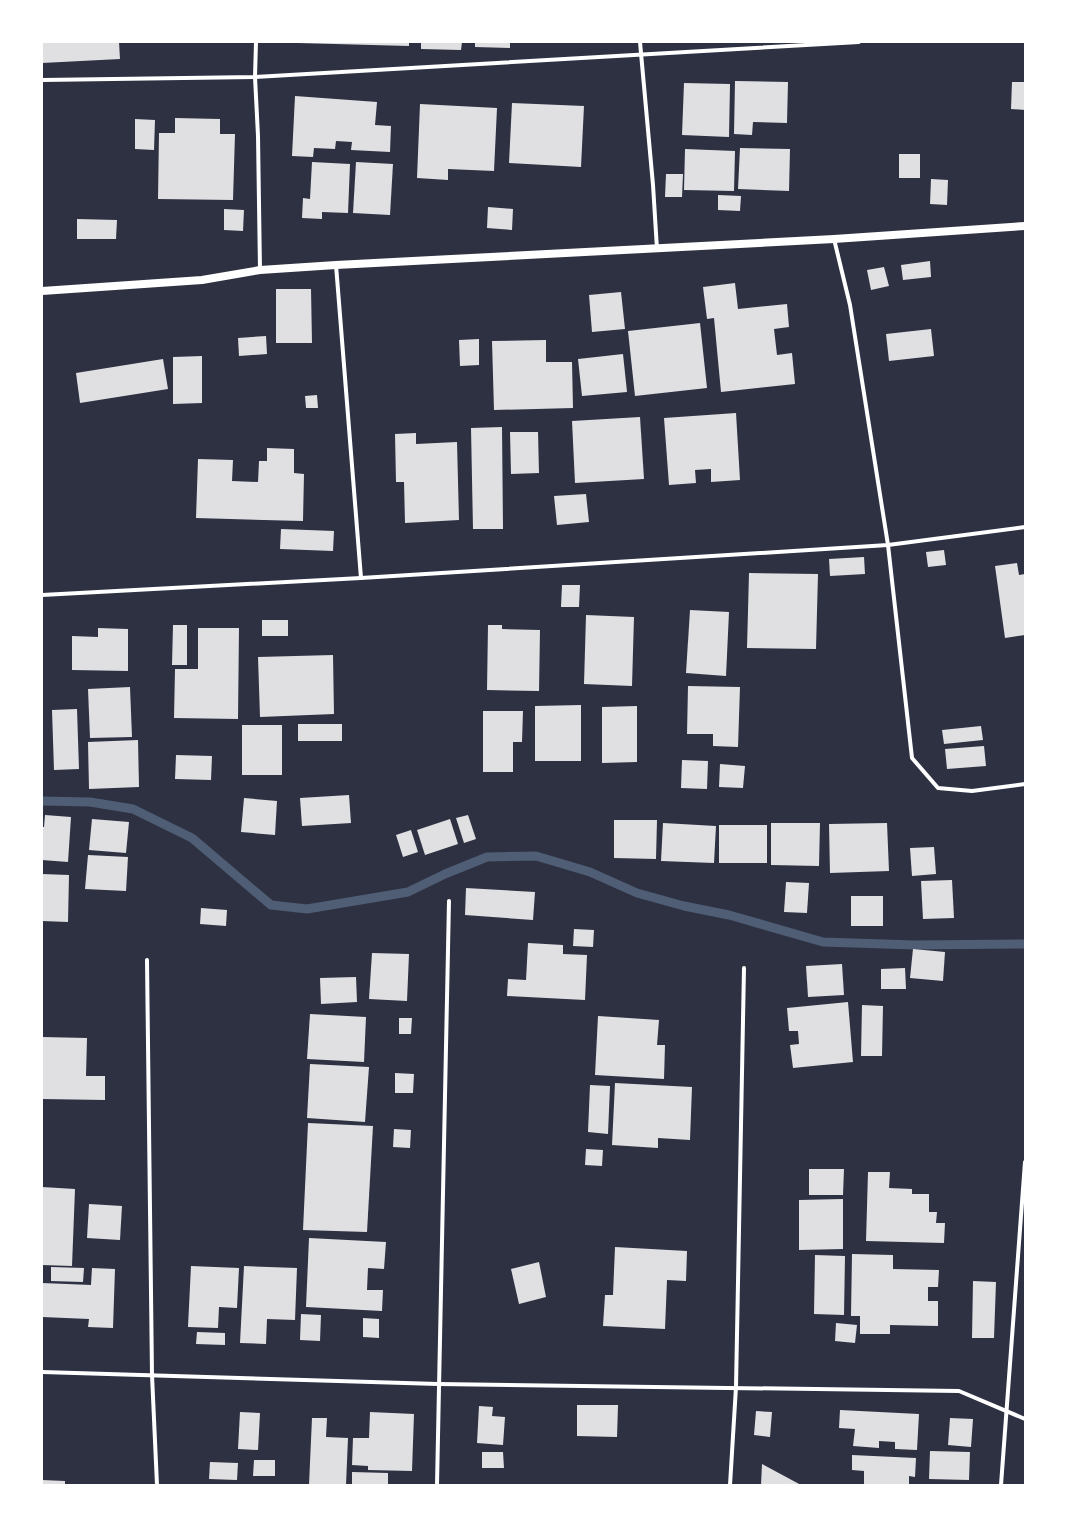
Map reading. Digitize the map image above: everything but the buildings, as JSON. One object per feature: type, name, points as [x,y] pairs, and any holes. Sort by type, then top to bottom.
[{"type":"main road","points":[[42,291],[202,280],[260,270],[834,240],[1025,226]]},
{"type":"street","points":[[256,42],[255,77],[258,136],[260,270]]},
{"type":"street","points":[[640,42],[640,55],[654,186],[657,249]]},
{"type":"street","points":[[42,80],[255,77],[859,42]]},
{"type":"street","points":[[834,240],[850,305],[888,545],[912,758],[938,788],[972,792],[1025,784]]},
{"type":"street","points":[[336,265],[361,578]]},
{"type":"street","points":[[42,595],[361,578],[888,545],[1025,527]]},
{"type":"street","points":[[437,1485],[449,901]]},
{"type":"street","points":[[147,960],[152,1375],[157,1485]]},
{"type":"street","points":[[730,1485],[736,1387],[744,968]]},
{"type":"street","points":[[1001,1485],[1025,1162]]},
{"type":"street","points":[[42,1372],[438,1384],[959,1390],[1025,1419]]},
{"type":"waterway","points":[[42,801],[90,802],[133,809],[192,838],[271,905],[307,909],[408,892],[445,874],[487,857],[536,856],[590,872],[637,893],[684,906],[729,915],[823,942],[915,945],[1025,944]]}]
